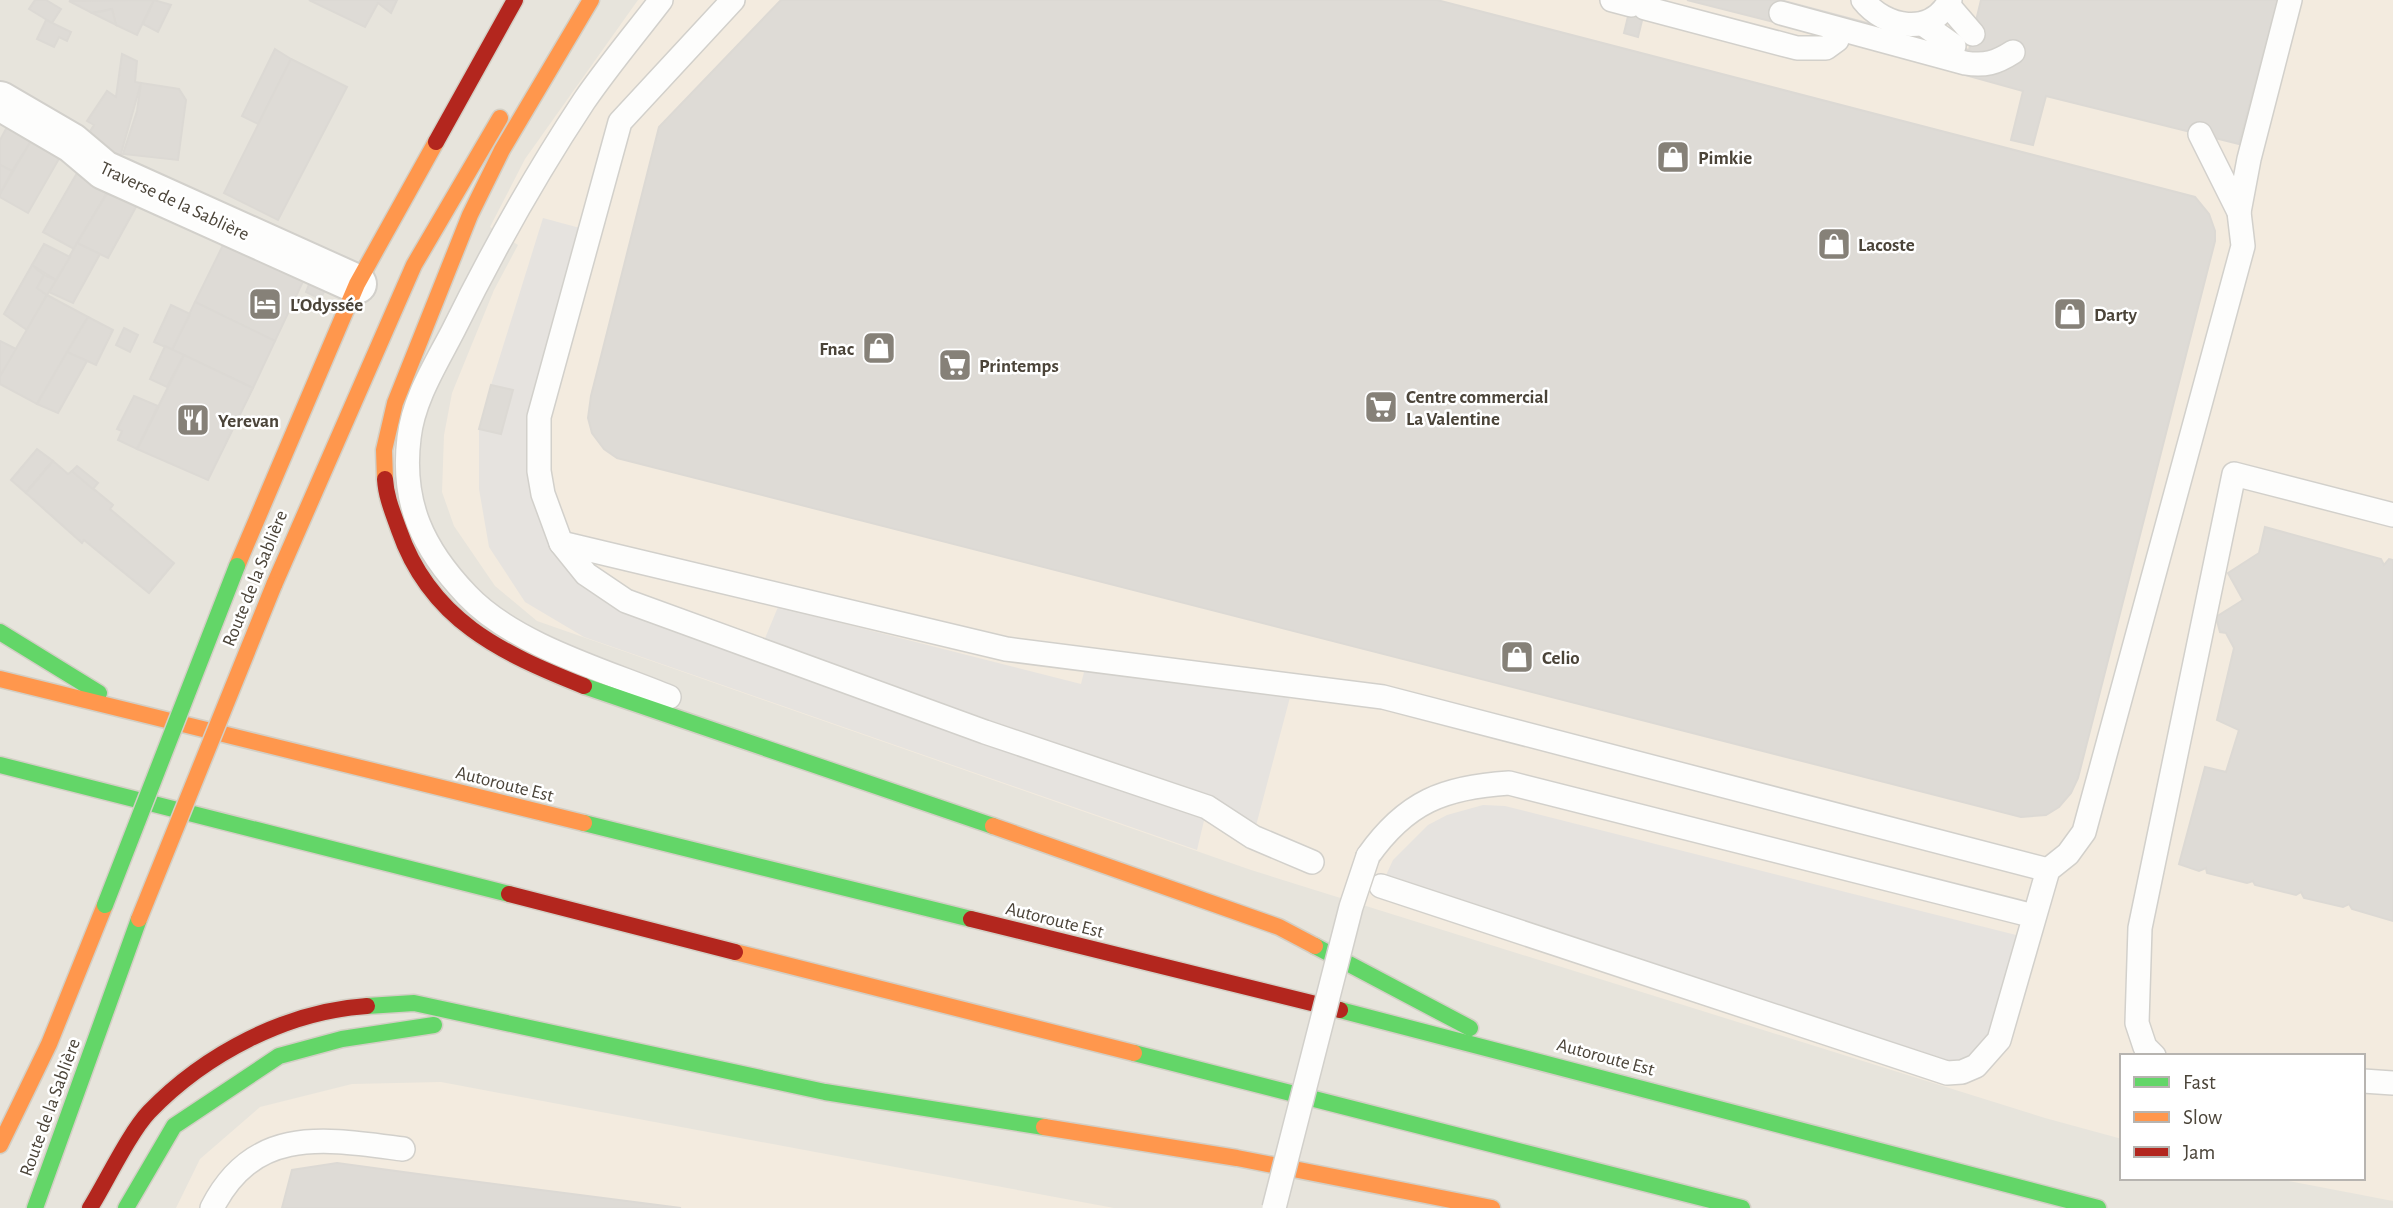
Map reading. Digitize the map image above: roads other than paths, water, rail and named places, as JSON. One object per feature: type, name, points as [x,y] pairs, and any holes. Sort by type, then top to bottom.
[{"type":"main road","name":"Route de la Sablière","points":[[0,1145],[49,1044],[237,566],[357,284],[515,0]]},
{"type":"main road","name":"Route de la Sablière","points":[[35,1208],[139,919],[274,585],[414,265],[506,110],[588,0]]},
{"type":"main road","points":[[588,0],[502,150],[476,204],[395,403],[384,450],[386,493],[409,559],[428,589],[469,629],[517,659],[589,688],[918,799],[1279,927],[1521,1055]]},
{"type":"main road","points":[[0,632],[130,712]]},
{"type":"main road","name":"Autoroute Est","points":[[0,679],[1521,1055],[2098,1208]]},
{"type":"main road","points":[[0,765],[1742,1208]]},
{"type":"main road","points":[[90,1208],[148,1113],[206,1064],[285,1022],[351,1007],[414,1003],[825,1092],[1237,1158],[1492,1208]]},
{"type":"main road","points":[[127,1208],[174,1126],[279,1056],[342,1039],[420,1025],[508,1023]]},
{"type":"street","name":"Traverse de la Sablière","points":[[0,102],[72,143],[104,170],[357,284]]},
{"type":"lane","points":[[661,0],[585,100],[495,247],[421,395],[409,437],[408,480],[414,520],[434,557],[468,597],[500,622],[540,644],[918,799]]},
{"type":"lane","points":[[733,0],[620,122],[539,417],[539,471],[543,494],[561,543],[586,574],[626,601],[985,732],[1207,807],[1253,837],[1312,862]]},
{"type":"lane","points":[[1381,886],[1947,1073],[1962,1072],[1976,1066],[1999,1040],[2048,870],[2068,854],[2084,832],[2243,246],[2239,212],[2263,81],[2290,0]]},
{"type":"lane","points":[[1866,12],[1888,22],[1923,24],[1964,40],[1949,3],[1923,24]]},
{"type":"lane","points":[[1629,5],[1797,48],[1826,48],[1837,40]]},
{"type":"lane","points":[[1781,13],[1965,63],[1984,65],[2000,61],[2013,52]]},
{"type":"lane","points":[[2200,134],[2239,212]]},
{"type":"lane","points":[[2152,1054],[2145,1047],[2137,1023],[2140,928],[2234,474],[2393,515]]},
{"type":"lane","points":[[561,543],[1006,649],[1383,697],[2048,870]]},
{"type":"lane","points":[[1274,1208],[1351,907],[1368,856],[1387,829],[1438,795],[1475,785],[1509,783],[2035,916]]},
{"type":"lane","points":[[2365,1082],[2393,1083]]},
{"type":"lane","points":[[212,1208],[223,1185],[252,1157],[307,1139],[403,1149]]},
{"type":"place","name":"Pimkie","points":[[1673,157]]},
{"type":"place","name":"Lacoste","points":[[1834,244]]},
{"type":"place","name":"L'Odyssée","points":[[265,304]]},
{"type":"place","name":"Darty","points":[[2070,314]]},
{"type":"place","name":"Fnac","points":[[879,348]]},
{"type":"place","name":"Printemps","points":[[955,365]]},
{"type":"place","name":"Centre commercial La Valentine","points":[[1381,407]]},
{"type":"place","name":"Yerevan","points":[[193,420]]},
{"type":"place","name":"Celio","points":[[1517,657]]}]
